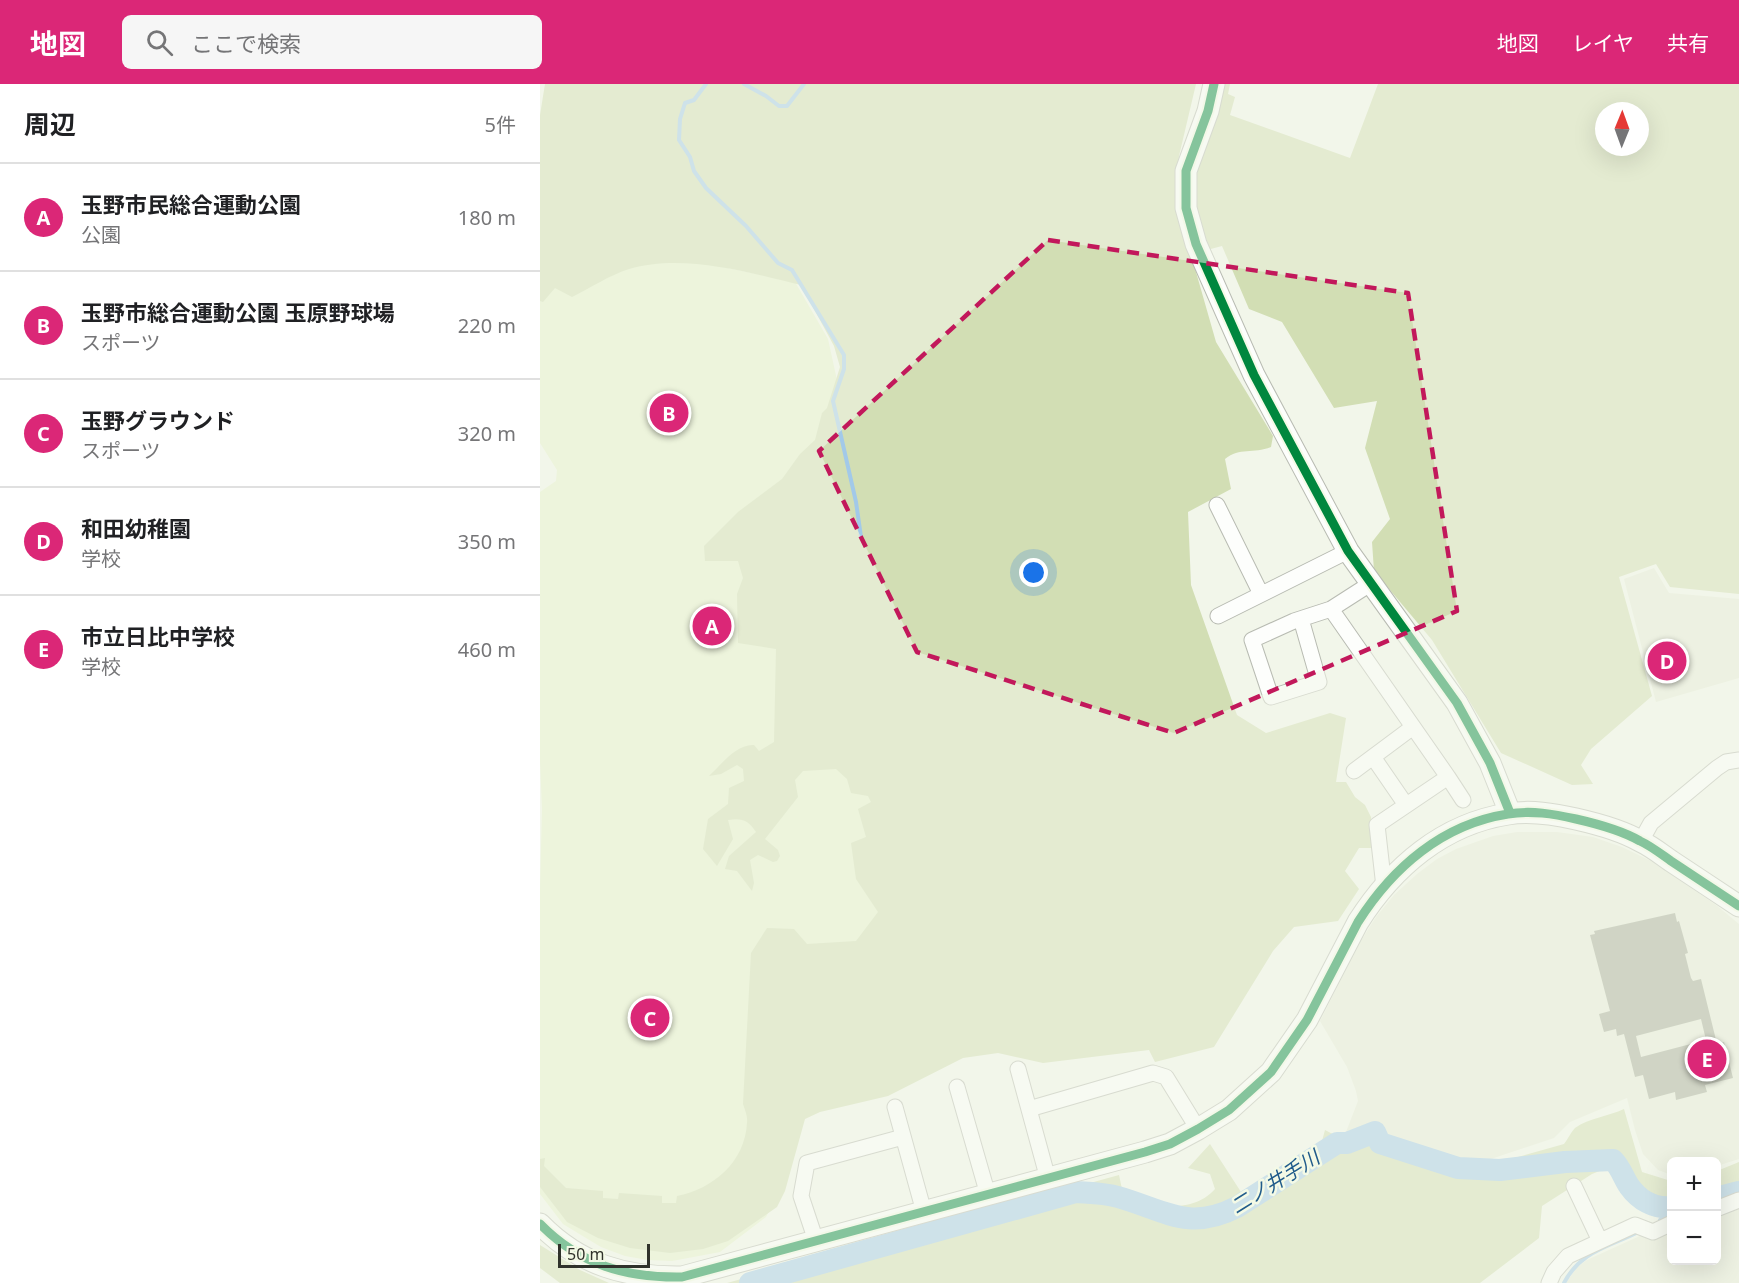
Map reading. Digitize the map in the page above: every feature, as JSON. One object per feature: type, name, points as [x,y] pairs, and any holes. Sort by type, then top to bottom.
[{"type":"street","points":[[1214,84],[1208,111],[1186,171],[1186,207],[1196,244],[1254,375],[1348,551],[1457,703],[1490,763],[1510,813]]},
{"type":"street","points":[[1216,505],[1261,594]]},
{"type":"street","points":[[1218,615],[1348,551]]},
{"type":"street","points":[[1301,619],[1319,682],[1271,698],[1252,640],[1301,619],[1331,609],[1370,584]]},
{"type":"street","points":[[1331,609],[1463,800]]},
{"type":"street","points":[[1354,771],[1413,727]]},
{"type":"street","points":[[1373,757],[1407,805]]},
{"type":"street","points":[[1641,841],[1652,823],[1716,768],[1726,762],[1739,760]]},
{"type":"street","points":[[1384,887],[1377,825],[1448,777]]},
{"type":"street","points":[[540,1224],[564,1245],[585,1259],[613,1270],[641,1276],[682,1277],[1170,1144],[1198,1130],[1229,1110],[1271,1072],[1307,1020],[1358,922],[1384,887],[1420,851],[1439,838],[1486,819],[1510,813],[1537,813],[1563,816],[1617,831],[1641,841],[1739,906]]},
{"type":"street","points":[[1018,1069],[1048,1179]]},
{"type":"street","points":[[1029,1109],[1153,1073],[1166,1077],[1198,1130]]},
{"type":"street","points":[[957,1087],[988,1195]]},
{"type":"street","points":[[895,1107],[924,1212]]},
{"type":"street","points":[[816,1241],[801,1196],[807,1163],[903,1137]]},
{"type":"street","points":[[1575,1186],[1600,1241]]},
{"type":"street","points":[[1721,1207],[1739,1200]]},
{"type":"street","points":[[1549,1283],[1554,1272],[1568,1256],[1635,1225],[1653,1232],[1667,1225]]},
{"type":"highlighted area","points":[[1048,240],[1408,293],[1457,611],[1174,733],[917,652],[819,451]]},
{"type":"shaded area","points":[[1654,568],[1669,593],[1739,599],[1739,678],[1656,702],[1624,579]]},
{"type":"shaded area","points":[[1517,832],[1557,832],[1593,837],[1622,847],[1653,862],[1716,905],[1739,924],[1739,1159],[1721,1165],[1721,1157],[1667,1157],[1667,1173],[1658,1170],[1643,1154],[1627,1098],[1570,1122],[1554,1138],[1476,1164],[1381,1133],[1381,1127],[1348,1138],[1346,1132],[1358,1101],[1356,1091],[1347,1067],[1320,1021],[1359,944],[1376,917],[1394,895],[1437,859],[1456,849],[1493,836]]},
{"type":"shaded area","points":[[1739,1208],[1739,1283],[1566,1283],[1577,1267],[1587,1260],[1642,1235],[1667,1230],[1667,1265],[1721,1265],[1721,1212]]},
{"type":"green space","points":[[545,84],[1196,84],[1179,156],[1177,184],[1192,258],[1216,342],[1273,436],[1271,447],[1236,453],[1225,459],[1231,489],[1188,512],[1191,585],[1237,715],[1266,733],[1330,713],[1346,718],[1336,782],[1346,782],[1355,797],[1365,805],[1371,817],[1373,848],[1359,848],[1345,871],[1359,889],[1338,921],[1294,927],[1273,951],[1214,1047],[1155,1062],[1149,1050],[1043,1063],[998,1053],[963,1058],[888,1096],[820,1112],[805,1119],[785,1191],[777,1207],[728,1241],[703,1249],[670,1253],[630,1248],[598,1238],[567,1222],[540,1187],[540,1159],[545,1158],[544,1166],[566,1188],[603,1191],[603,1198],[618,1199],[619,1193],[662,1196],[662,1203],[676,1203],[677,1196],[703,1187],[725,1172],[740,1150],[747,1123],[743,1104],[751,953],[767,928],[794,929],[807,944],[856,941],[878,912],[856,879],[851,843],[866,837],[858,809],[871,802],[868,796],[851,793],[847,779],[836,769],[803,771],[795,780],[798,797],[765,839],[778,850],[780,856],[777,861],[773,862],[758,855],[750,860],[754,883],[752,891],[737,871],[725,869],[729,856],[756,832],[747,822],[737,819],[728,820],[733,839],[717,866],[703,849],[708,819],[728,804],[729,788],[744,781],[743,769],[737,765],[721,774],[709,776],[735,751],[754,745],[759,751],[774,742],[776,649],[738,643],[737,594],[743,578],[738,561],[705,561],[704,546],[738,512],[782,479],[800,454],[815,440],[822,413],[827,408],[840,367],[834,346],[801,285],[737,270],[693,264],[649,265],[629,269],[607,278],[572,297],[555,288],[543,302],[540,301],[540,115]]},
{"type":"green space","points":[[1222,84],[1230,84],[1228,94],[1235,97],[1230,115],[1350,158],[1378,84],[1739,84],[1739,594],[1670,587],[1656,564],[1619,577],[1652,696],[1591,749],[1581,765],[1593,784],[1572,785],[1501,753],[1432,640],[1374,571],[1372,542],[1390,519],[1365,448],[1377,401],[1334,408],[1282,322],[1249,309],[1222,246],[1207,250],[1197,211],[1196,190],[1197,174]]},
{"type":"green space","points":[[540,229],[795,282],[828,339],[840,394],[883,949],[811,962],[786,1177],[766,1217],[720,1252],[672,1261],[625,1256],[601,1247],[563,1224],[540,1194],[542,809],[540,492],[556,481],[557,470],[540,443]]},
{"type":"green space","points":[[1624,1109],[1642,1172],[1667,1180],[1667,1201],[1652,1200],[1635,1184],[1622,1162],[1592,1174],[1542,1206],[1539,1238],[1480,1283],[727,1283],[1119,1175],[1125,1203],[1173,1206],[1196,1202],[1215,1189],[1210,1174],[1188,1168],[1210,1144],[1241,1192],[1322,1141],[1325,1130],[1342,1139],[1370,1143],[1458,1174],[1564,1144],[1575,1128],[1593,1119]]},
{"type":"green space","points":[[1739,1162],[1739,1185],[1721,1190],[1721,1169]]},
{"type":"green space","points":[[540,1245],[580,1270],[609,1283],[560,1283],[540,1268]]},
{"type":"building","points":[[1675,913],[1688,953],[1685,954],[1691,978],[1693,981],[1701,979],[1717,1044],[1724,1042],[1733,1078],[1705,1085],[1707,1092],[1676,1100],[1675,1092],[1649,1099],[1643,1075],[1635,1077],[1624,1034],[1617,1036],[1616,1029],[1604,1032],[1599,1014],[1610,1011],[1590,935],[1595,934],[1594,931]],"holes":[[[1701,1019],[1706,1040],[1641,1057],[1636,1036]]]},
{"type":"waterway","points":[[706,84],[694,100],[685,103],[680,119],[679,140],[690,157],[694,171],[706,188],[746,226],[778,263],[792,270],[844,355],[844,369],[833,401],[856,502],[861,537]]},
{"type":"waterway","points":[[744,84],[779,106],[787,106],[804,84]]},
{"type":"waterway","name":"二ノ井手川","points":[[750,1283],[1076,1192],[1113,1196],[1177,1216],[1205,1218],[1237,1207],[1337,1143],[1347,1143],[1375,1132],[1380,1143],[1458,1168],[1500,1170],[1565,1162],[1613,1160],[1637,1195],[1653,1205],[1667,1207]]},
{"type":"waterway","name":"二ノ井手川","points":[[1721,1197],[1739,1192]]},
{"type":"waterway","points":[[1660,1220],[1667,1216]]},
{"type":"waterway","points":[[1564,1283],[1571,1272],[1588,1256],[1640,1231]]},
{"type":"cycle path","points":[[1214,84],[1208,111],[1186,171],[1186,208],[1196,244],[1254,375],[1348,551],[1457,703],[1490,763],[1510,813]]},
{"type":"cycle path","points":[[540,1224],[571,1250],[605,1266],[642,1275],[682,1277],[1170,1144],[1229,1110],[1271,1072],[1307,1020],[1358,922],[1387,883],[1404,866],[1441,838],[1484,819],[1517,813],[1551,814],[1609,828],[1648,845],[1739,906]]},
{"type":"place","name":"玉野市総合運動公園 玉原野球場","points":[[669,413]]},
{"type":"place","name":"玉野市民総合運動公園","points":[[712,626]]},
{"type":"place","name":"和田幼稚園","points":[[1667,661]]},
{"type":"place","name":"玉野グラウンド","points":[[650,1018]]},
{"type":"place","name":"市立日比中学校","points":[[1707,1059]]}]
